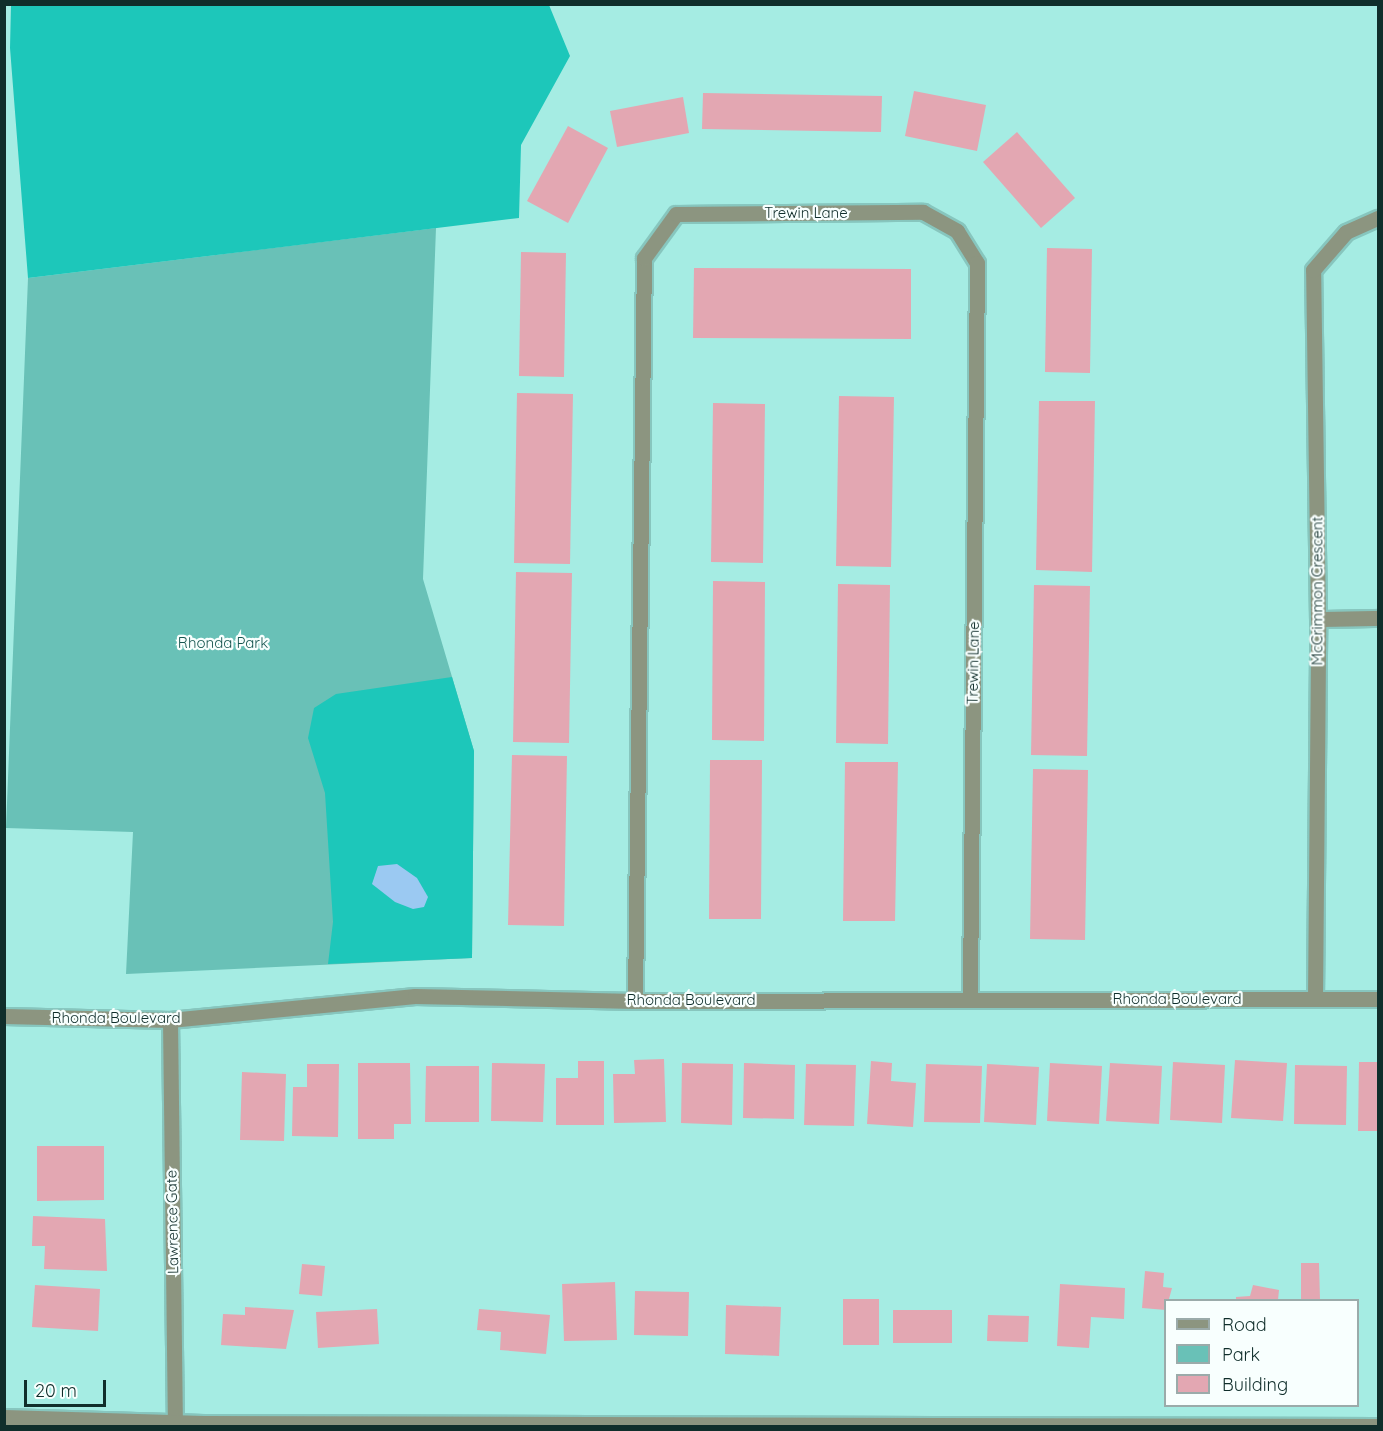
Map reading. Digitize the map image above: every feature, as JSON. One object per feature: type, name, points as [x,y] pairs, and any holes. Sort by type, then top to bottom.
[{"type":"street","name":"Trewin Lane","points":[[635,1001],[644,258],[675,214],[923,212],[957,231],[977,263],[970,998]]},
{"type":"street","name":"McCrimmon Crescent","points":[[1315,999],[1318,619],[1313,270],[1346,232],[1378,218]]},
{"type":"street","points":[[1318,619],[1378,618]]},
{"type":"street","name":"Rhonda Boulevard","points":[[4,1017],[170,1020],[415,996],[635,1001],[970,998],[1378,999]]},
{"type":"street","name":"Lawrence Gate","points":[[170,1020],[175,1425]]},
{"type":"street","points":[[4,1417],[175,1425],[1378,1426]]},
{"type":"green space","name":"Rhonda Park","points":[[436,228],[423,579],[474,751],[472,958],[126,974],[133,832],[6,828],[28,278]]},
{"type":"shaded area","points":[[11,5],[549,5],[570,56],[521,145],[519,218],[28,278],[10,48]]},
{"type":"shaded area","points":[[452,677],[474,751],[472,958],[328,964],[333,922],[325,793],[308,738],[314,708],[336,694]]},
{"type":"shaded area","points":[[397,864],[417,878],[428,897],[424,907],[413,909],[395,902],[372,884],[378,866]]},
{"type":"building","points":[[914,91],[986,105],[977,151],[905,136]]},
{"type":"building","points":[[703,93],[882,96],[881,132],[702,129]]},
{"type":"building","points":[[683,97],[689,133],[617,147],[610,111]]},
{"type":"building","points":[[568,126],[608,148],[568,223],[527,201]]},
{"type":"building","points":[[1017,132],[1075,198],[1041,228],[983,162]]},
{"type":"building","points":[[1047,248],[1092,249],[1090,373],[1045,372]]},
{"type":"building","points":[[521,252],[566,253],[564,377],[519,376]]},
{"type":"building","points":[[694,268],[911,269],[911,339],[693,338]]},
{"type":"building","points":[[517,393],[573,394],[570,564],[514,563]]},
{"type":"building","points":[[839,396],[894,397],[891,567],[836,566]]},
{"type":"building","points":[[1039,401],[1095,401],[1092,572],[1036,570]]},
{"type":"building","points":[[713,403],[765,404],[763,563],[711,562]]},
{"type":"building","points":[[516,572],[572,573],[569,743],[513,742]]},
{"type":"building","points":[[713,581],[765,582],[764,741],[712,740]]},
{"type":"building","points":[[838,584],[890,585],[888,744],[836,743]]},
{"type":"building","points":[[1034,585],[1090,586],[1087,756],[1031,755]]},
{"type":"building","points":[[512,755],[567,756],[564,926],[508,925]]},
{"type":"building","points":[[710,760],[762,760],[761,919],[709,919]]},
{"type":"building","points":[[845,762],[898,762],[895,921],[843,921]]},
{"type":"building","points":[[1033,769],[1088,770],[1085,940],[1030,939]]},
{"type":"building","points":[[664,1059],[666,1122],[614,1123],[613,1074],[635,1074],[634,1060]]},
{"type":"building","points":[[1235,1060],[1287,1063],[1283,1121],[1231,1118]]},
{"type":"building","points":[[578,1061],[604,1061],[604,1125],[556,1125],[556,1078],[578,1078]]},
{"type":"building","points":[[871,1061],[892,1063],[891,1081],[916,1083],[913,1127],[867,1124]]},
{"type":"building","points":[[1173,1062],[1225,1065],[1222,1123],[1170,1120]]},
{"type":"building","points":[[1359,1062],[1378,1062],[1378,1131],[1358,1131]]},
{"type":"building","points":[[358,1063],[410,1063],[411,1124],[394,1124],[394,1139],[358,1139]]},
{"type":"building","points":[[492,1063],[545,1064],[543,1122],[491,1121]]},
{"type":"building","points":[[682,1063],[733,1064],[732,1125],[681,1123]]},
{"type":"building","points":[[744,1063],[795,1065],[794,1119],[743,1118]]},
{"type":"building","points":[[1050,1063],[1102,1066],[1099,1124],[1047,1121]]},
{"type":"building","points":[[1110,1063],[1162,1066],[1159,1124],[1106,1121]]},
{"type":"building","points":[[307,1064],[339,1064],[338,1137],[292,1136],[293,1087],[307,1087]]},
{"type":"building","points":[[806,1064],[856,1065],[854,1126],[804,1125]]},
{"type":"building","points":[[926,1064],[982,1066],[980,1123],[924,1122]]},
{"type":"building","points":[[987,1064],[1039,1067],[1036,1125],[984,1122]]},
{"type":"building","points":[[1295,1065],[1347,1066],[1346,1125],[1294,1124]]},
{"type":"building","points":[[426,1066],[479,1066],[479,1122],[425,1122]]},
{"type":"building","points":[[242,1072],[286,1074],[284,1141],[240,1140]]},
{"type":"building","points":[[37,1146],[104,1146],[104,1200],[37,1201]]},
{"type":"building","points":[[33,1216],[105,1219],[107,1271],[44,1269],[45,1246],[32,1246]]},
{"type":"building","points":[[1301,1263],[1319,1263],[1320,1299],[1301,1299]]},
{"type":"building","points":[[302,1264],[325,1266],[322,1296],[299,1294]]},
{"type":"building","points":[[1145,1271],[1164,1273],[1163,1287],[1172,1288],[1169,1299],[1164,1299],[1164,1310],[1142,1308]]},
{"type":"building","points":[[615,1282],[617,1340],[564,1341],[562,1284]]},
{"type":"building","points":[[1060,1284],[1125,1288],[1124,1319],[1091,1317],[1089,1348],[1057,1346]]},
{"type":"building","points":[[35,1285],[100,1289],[98,1331],[32,1327]]},
{"type":"building","points":[[1253,1285],[1279,1290],[1278,1299],[1236,1299],[1236,1297],[1250,1296]]},
{"type":"building","points":[[635,1291],[689,1292],[688,1336],[634,1335]]},
{"type":"building","points":[[843,1299],[879,1299],[879,1345],[843,1345]]},
{"type":"building","points":[[726,1305],[781,1307],[779,1356],[725,1354]]},
{"type":"building","points":[[245,1307],[294,1310],[286,1349],[221,1345],[223,1314],[245,1315]]},
{"type":"building","points":[[377,1309],[379,1344],[318,1348],[316,1312]]},
{"type":"building","points":[[479,1309],[550,1315],[546,1354],[500,1350],[501,1332],[477,1330]]},
{"type":"building","points":[[893,1310],[952,1310],[952,1343],[893,1343]]},
{"type":"building","points":[[988,1315],[1029,1316],[1028,1342],[987,1341]]}]
